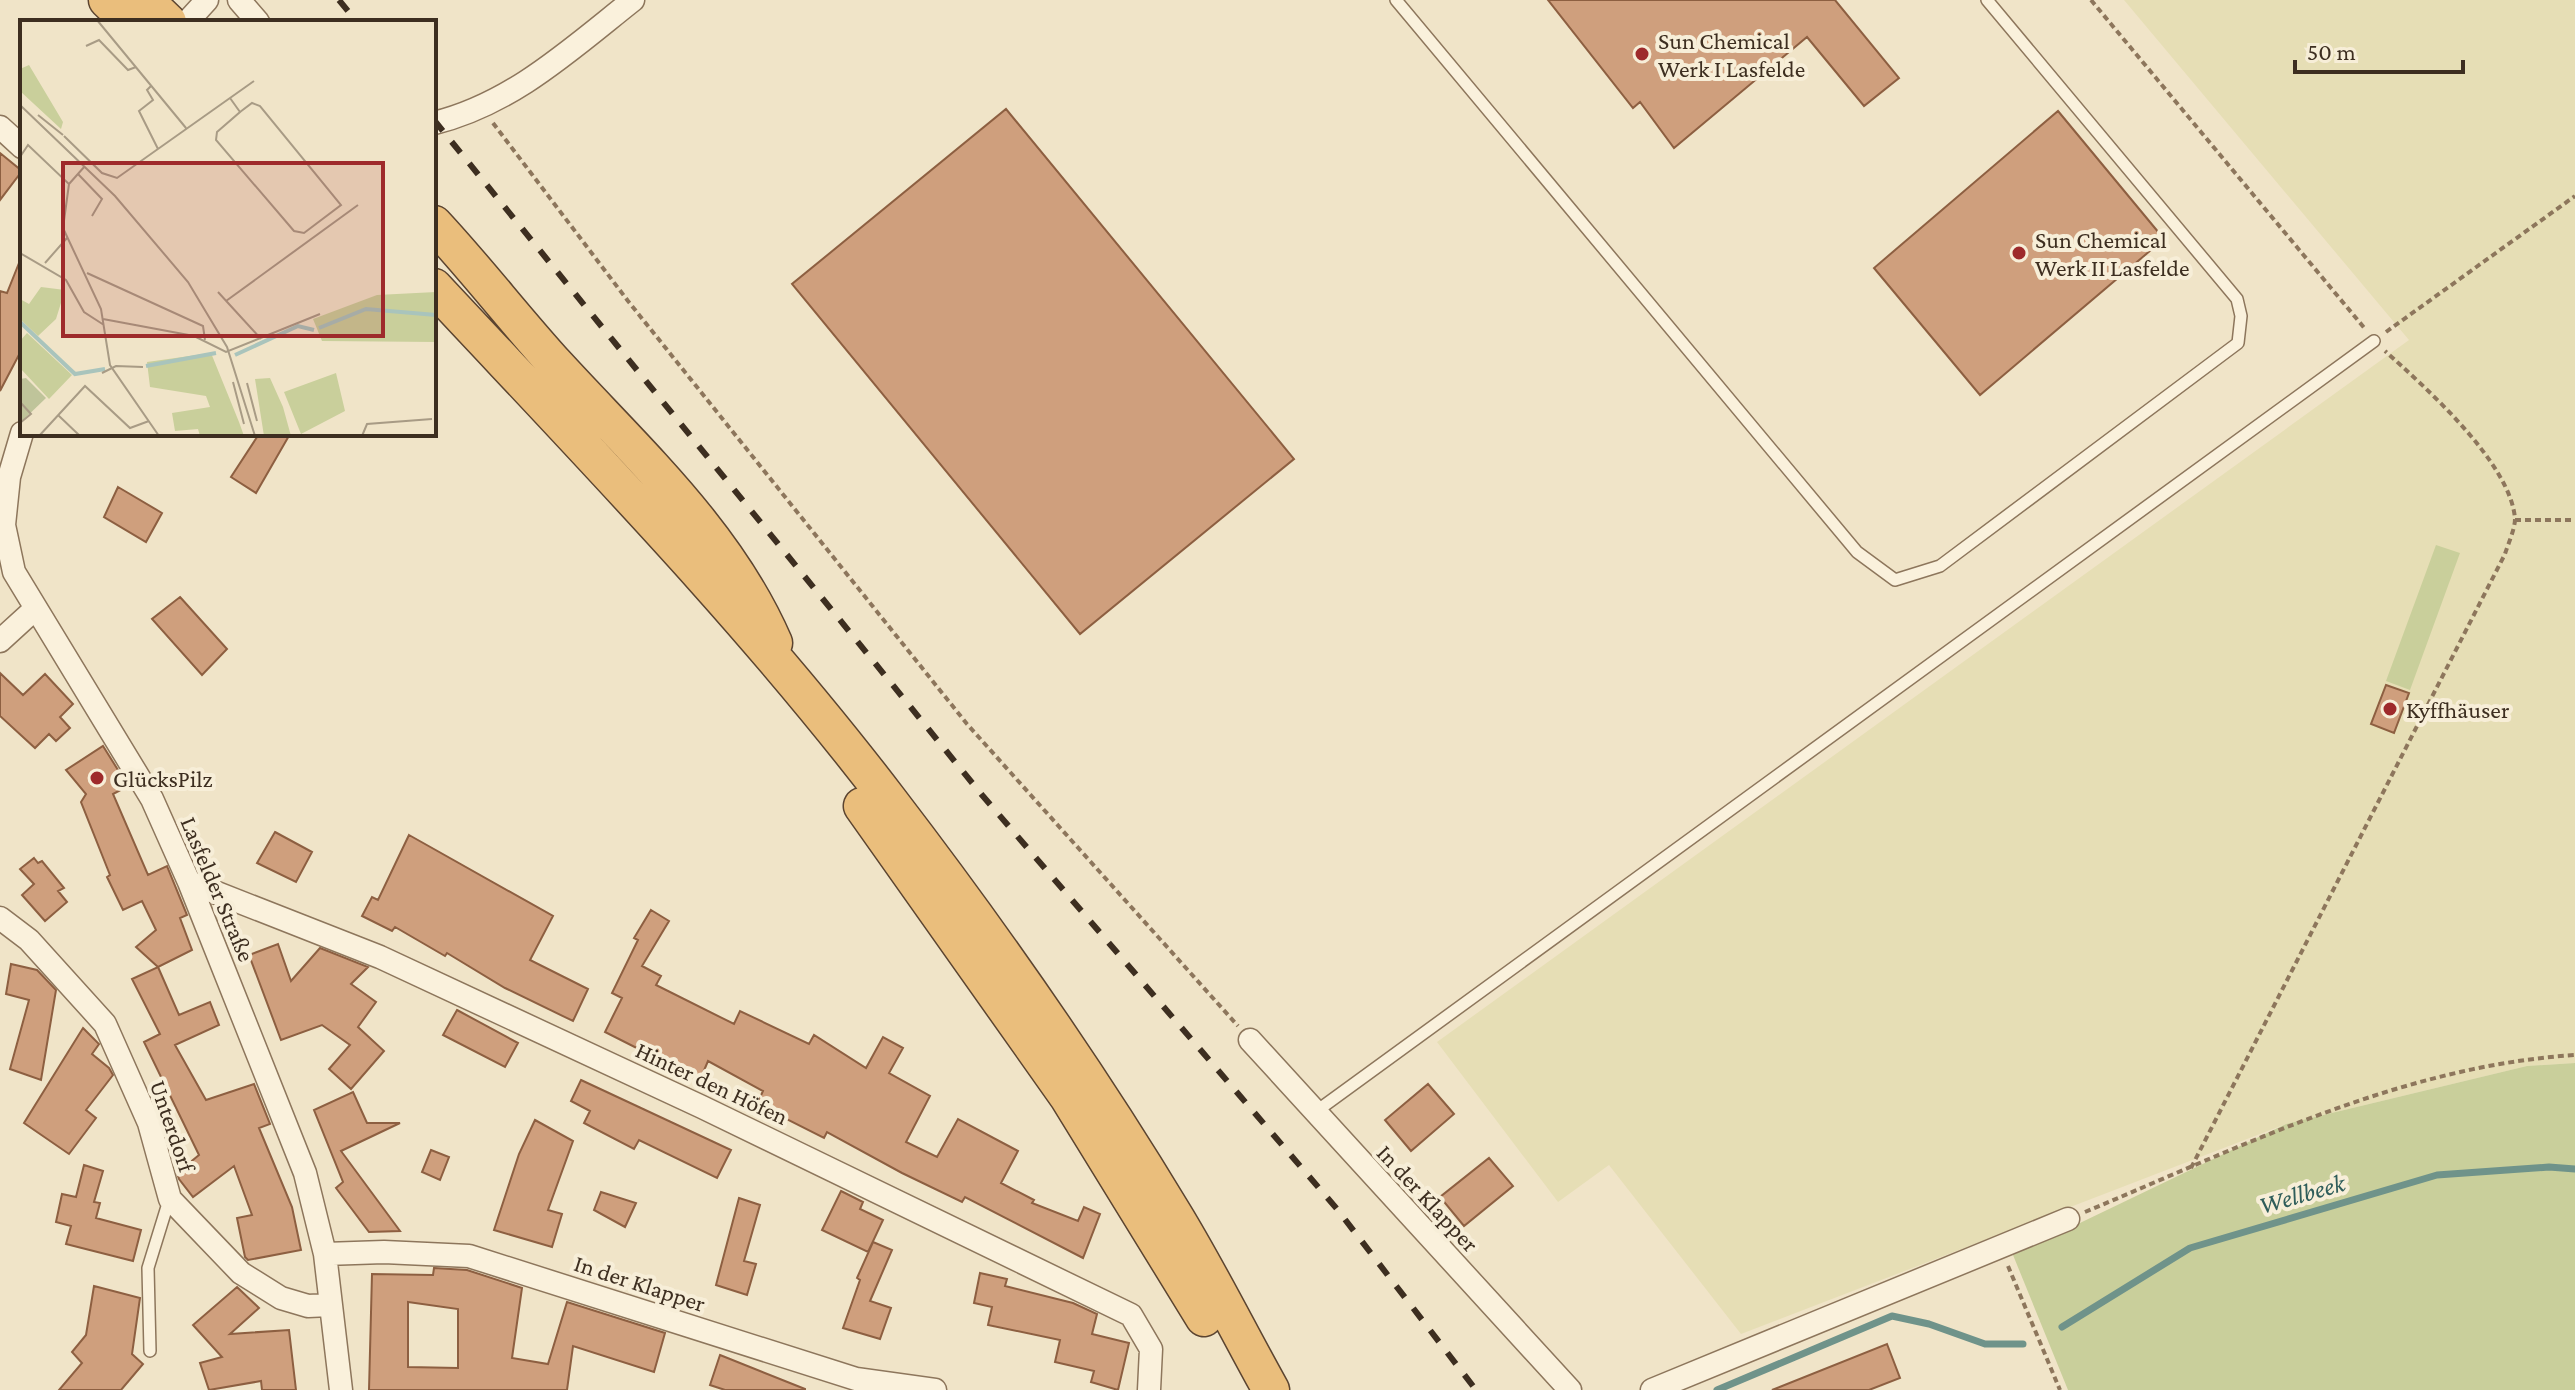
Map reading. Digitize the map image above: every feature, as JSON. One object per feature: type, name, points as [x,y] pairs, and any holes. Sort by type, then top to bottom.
[{"type":"highway","points":[[436,226],[548,355],[716,539],[757,603],[786,673]]},
{"type":"highway","points":[[436,289],[786,673],[886,797],[1006,958],[1174,1215],[1271,1390]]},
{"type":"highway","points":[[436,325],[597,495],[789,714],[875,822],[1068,1097],[1151,1228],[1244,1390]]},
{"type":"street","points":[[189,20],[207,0]]},
{"type":"street","points":[[239,0],[256,20]]},
{"type":"street","points":[[436,122],[482,108],[530,81],[633,0]]},
{"type":"street","points":[[0,127],[20,145]]},
{"type":"street","name":"Lasfelder Straße","points":[[21,436],[9,477],[2,525],[14,572],[152,799],[189,882],[305,1173],[325,1254],[341,1390]]},
{"type":"street","points":[[0,641],[35,609]]},
{"type":"street","name":"Hinter den Höfen","points":[[189,882],[380,957],[702,1107],[1131,1315],[1151,1349],[1149,1390]]},
{"type":"street","name":"Unterdorf","points":[[0,918],[29,940],[105,1024],[149,1123],[170,1199],[241,1273],[281,1298],[308,1306],[330,1305]]},
{"type":"street","name":"In der Klapper","points":[[1250,1040],[1570,1390]]},
{"type":"street","points":[[1652,1390],[2068,1219]]},
{"type":"street","name":"In der Klapper","points":[[325,1254],[384,1252],[469,1256],[856,1379],[935,1390]]},
{"type":"lane","points":[[1396,0],[1857,552],[1895,580],[1940,566],[2238,343],[2241,316],[2237,299],[1987,0]]},
{"type":"lane","points":[[1314,1113],[2374,341]]},
{"type":"lane","points":[[150,1351],[148,1268],[170,1199]]},
{"type":"path","points":[[2091,0],[2374,341],[2454,414],[2506,488],[2515,520],[2505,554],[2191,1168]]},
{"type":"path","points":[[482,108],[628,301],[967,724],[1250,1040]]},
{"type":"path","points":[[2374,341],[2575,196]]},
{"type":"path","points":[[2515,520],[2575,520]]},
{"type":"path","points":[[2068,1219],[2424,1078],[2520,1059],[2575,1055]]},
{"type":"path","points":[[2001,1249],[2060,1390]]},
{"type":"shaded area","points":[[2124,0],[2575,0],[2575,1063],[2527,1066],[2286,1124],[1741,1334],[1609,1165],[1558,1202],[1437,1042],[2409,340]]},
{"type":"green space","points":[[2436,545],[2460,553],[2410,690],[2386,681]]},
{"type":"green space","points":[[2575,1063],[2575,1390],[2068,1390],[2013,1255],[2286,1124],[2527,1066]]},
{"type":"building","points":[[1548,0],[1835,0],[1899,78],[1864,106],[1807,37],[1674,148],[1640,102],[1633,108]]},
{"type":"building","points":[[1006,109],[1294,459],[1080,634],[792,284]]},
{"type":"building","name":"Sun Chemical Werk II Lasfelde","points":[[2058,111],[2164,239],[1980,395],[1874,268]]},
{"type":"building","points":[[0,153],[20,169],[20,174],[0,200]]},
{"type":"building","points":[[20,260],[20,353],[0,391],[0,291],[7,293]]},
{"type":"building","points":[[258,436],[289,436],[256,493],[231,477]]},
{"type":"building","points":[[118,487],[162,513],[146,542],[104,517]]},
{"type":"building","points":[[180,597],[227,649],[202,675],[152,619]]},
{"type":"building","points":[[0,673],[23,695],[45,674],[73,704],[60,717],[70,728],[56,741],[49,734],[35,748],[0,716]]},
{"type":"building","name":"Kyffhäuser","points":[[2386,685],[2409,693],[2394,733],[2371,724]]},
{"type":"building","points":[[103,746],[128,786],[113,794],[148,875],[167,866],[187,915],[180,918],[192,950],[158,967],[136,947],[156,930],[142,901],[123,910],[107,877],[110,875],[81,802],[86,794],[66,770]]},
{"type":"building","points":[[275,832],[312,852],[296,882],[257,863]]},
{"type":"building","points":[[409,835],[553,916],[530,960],[588,989],[573,1021],[505,988],[447,953],[445,956],[395,927],[392,931],[362,916],[372,897],[378,900]]},
{"type":"building","points":[[34,858],[38,863],[42,861],[64,888],[58,891],[67,902],[45,921],[22,895],[34,884],[20,869]]},
{"type":"building","points":[[651,910],[669,921],[642,966],[661,976],[656,985],[734,1024],[740,1011],[809,1044],[814,1035],[866,1068],[883,1037],[903,1048],[889,1073],[930,1096],[906,1142],[937,1157],[958,1119],[1018,1151],[1001,1183],[1034,1200],[1032,1203],[1078,1221],[1084,1207],[1100,1214],[1083,1258],[965,1197],[962,1202],[827,1132],[824,1138],[757,1104],[763,1091],[708,1061],[700,1080],[605,1032],[622,998],[612,993],[638,940],[634,938]]},
{"type":"building","points":[[278,944],[291,981],[320,948],[368,967],[351,984],[376,1002],[358,1027],[384,1051],[351,1089],[329,1069],[350,1045],[322,1025],[281,1040],[249,955]]},
{"type":"building","points":[[11,964],[37,970],[56,990],[41,1080],[10,1069],[29,1000],[6,994]]},
{"type":"building","points":[[158,967],[179,1015],[210,1002],[219,1025],[175,1045],[206,1100],[254,1084],[270,1124],[259,1128],[292,1207],[301,1250],[248,1260],[245,1257],[237,1218],[252,1215],[234,1166],[193,1197],[179,1179],[177,1173],[199,1155],[144,1042],[160,1034],[132,979]]},
{"type":"building","points":[[457,1010],[518,1043],[505,1067],[443,1035]]},
{"type":"building","points":[[83,1028],[99,1044],[92,1054],[113,1075],[86,1110],[96,1118],[69,1154],[24,1123]]},
{"type":"building","points":[[581,1080],[731,1150],[717,1178],[639,1140],[634,1149],[584,1123],[590,1111],[571,1101]]},
{"type":"building","points":[[1428,1084],[1454,1114],[1411,1151],[1385,1120]]},
{"type":"building","points":[[353,1092],[367,1123],[400,1123],[341,1151],[400,1231],[369,1232],[336,1188],[343,1182],[314,1110]]},
{"type":"building","points":[[535,1120],[573,1141],[548,1210],[562,1214],[552,1247],[494,1230],[519,1154]]},
{"type":"building","points":[[431,1150],[449,1157],[440,1180],[422,1172]]},
{"type":"building","points":[[1489,1158],[1513,1186],[1464,1226],[1440,1197]]},
{"type":"building","points":[[84,1165],[103,1171],[94,1202],[100,1203],[96,1218],[141,1230],[133,1261],[66,1244],[71,1226],[56,1222],[62,1194],[76,1197]]},
{"type":"building","points":[[841,1191],[863,1202],[860,1209],[883,1220],[868,1252],[822,1230]]},
{"type":"building","points":[[601,1192],[636,1203],[625,1227],[594,1210]]},
{"type":"building","points":[[739,1198],[760,1205],[744,1261],[756,1264],[747,1295],[716,1285]]},
{"type":"building","points":[[873,1242],[892,1250],[870,1301],[891,1308],[880,1339],[843,1328],[860,1280],[857,1278]]},
{"type":"building","points":[[434,1268],[467,1270],[522,1288],[512,1358],[548,1364],[567,1302],[665,1333],[654,1372],[573,1346],[567,1390],[369,1390],[372,1274],[433,1275]],"holes":[[[408,1302],[458,1309],[458,1368],[408,1367]]]},
{"type":"building","points":[[980,1273],[1007,1279],[1005,1286],[1073,1303],[1097,1314],[1092,1334],[1129,1343],[1118,1390],[1091,1382],[1094,1371],[1055,1362],[1060,1340],[988,1325],[992,1307],[974,1303]]},
{"type":"building","points":[[94,1286],[140,1298],[132,1354],[143,1364],[121,1390],[59,1390],[82,1363],[72,1352],[86,1335]]},
{"type":"building","points":[[237,1287],[259,1308],[230,1334],[289,1330],[296,1390],[262,1390],[261,1381],[209,1390],[200,1363],[222,1357],[193,1325]]},
{"type":"building","points":[[1887,1344],[1900,1378],[1869,1390],[1772,1390]]},
{"type":"building","points":[[720,1355],[805,1390],[725,1390],[710,1385]]},
{"type":"waterway","name":"Wellbeek","points":[[2062,1327],[2190,1248],[2437,1175],[2549,1167],[2575,1169]]},
{"type":"waterway","name":"Wellbeek","points":[[1717,1390],[1892,1316],[1929,1324],[1985,1344],[2023,1344]]},
{"type":"railway","points":[[339,0],[355,20]]},
{"type":"railway","points":[[436,122],[982,795],[1337,1209],[1476,1390]]},
{"type":"place","name":"Sun Chemical Werk I Lasfelde","points":[[1642,54]]},
{"type":"place","name":"Sun Chemical Werk II Lasfelde","points":[[2019,253]]},
{"type":"place","name":"Kyffhäuser","points":[[2390,709]]},
{"type":"place","name":"GlücksPilz","points":[[97,778]]}]
